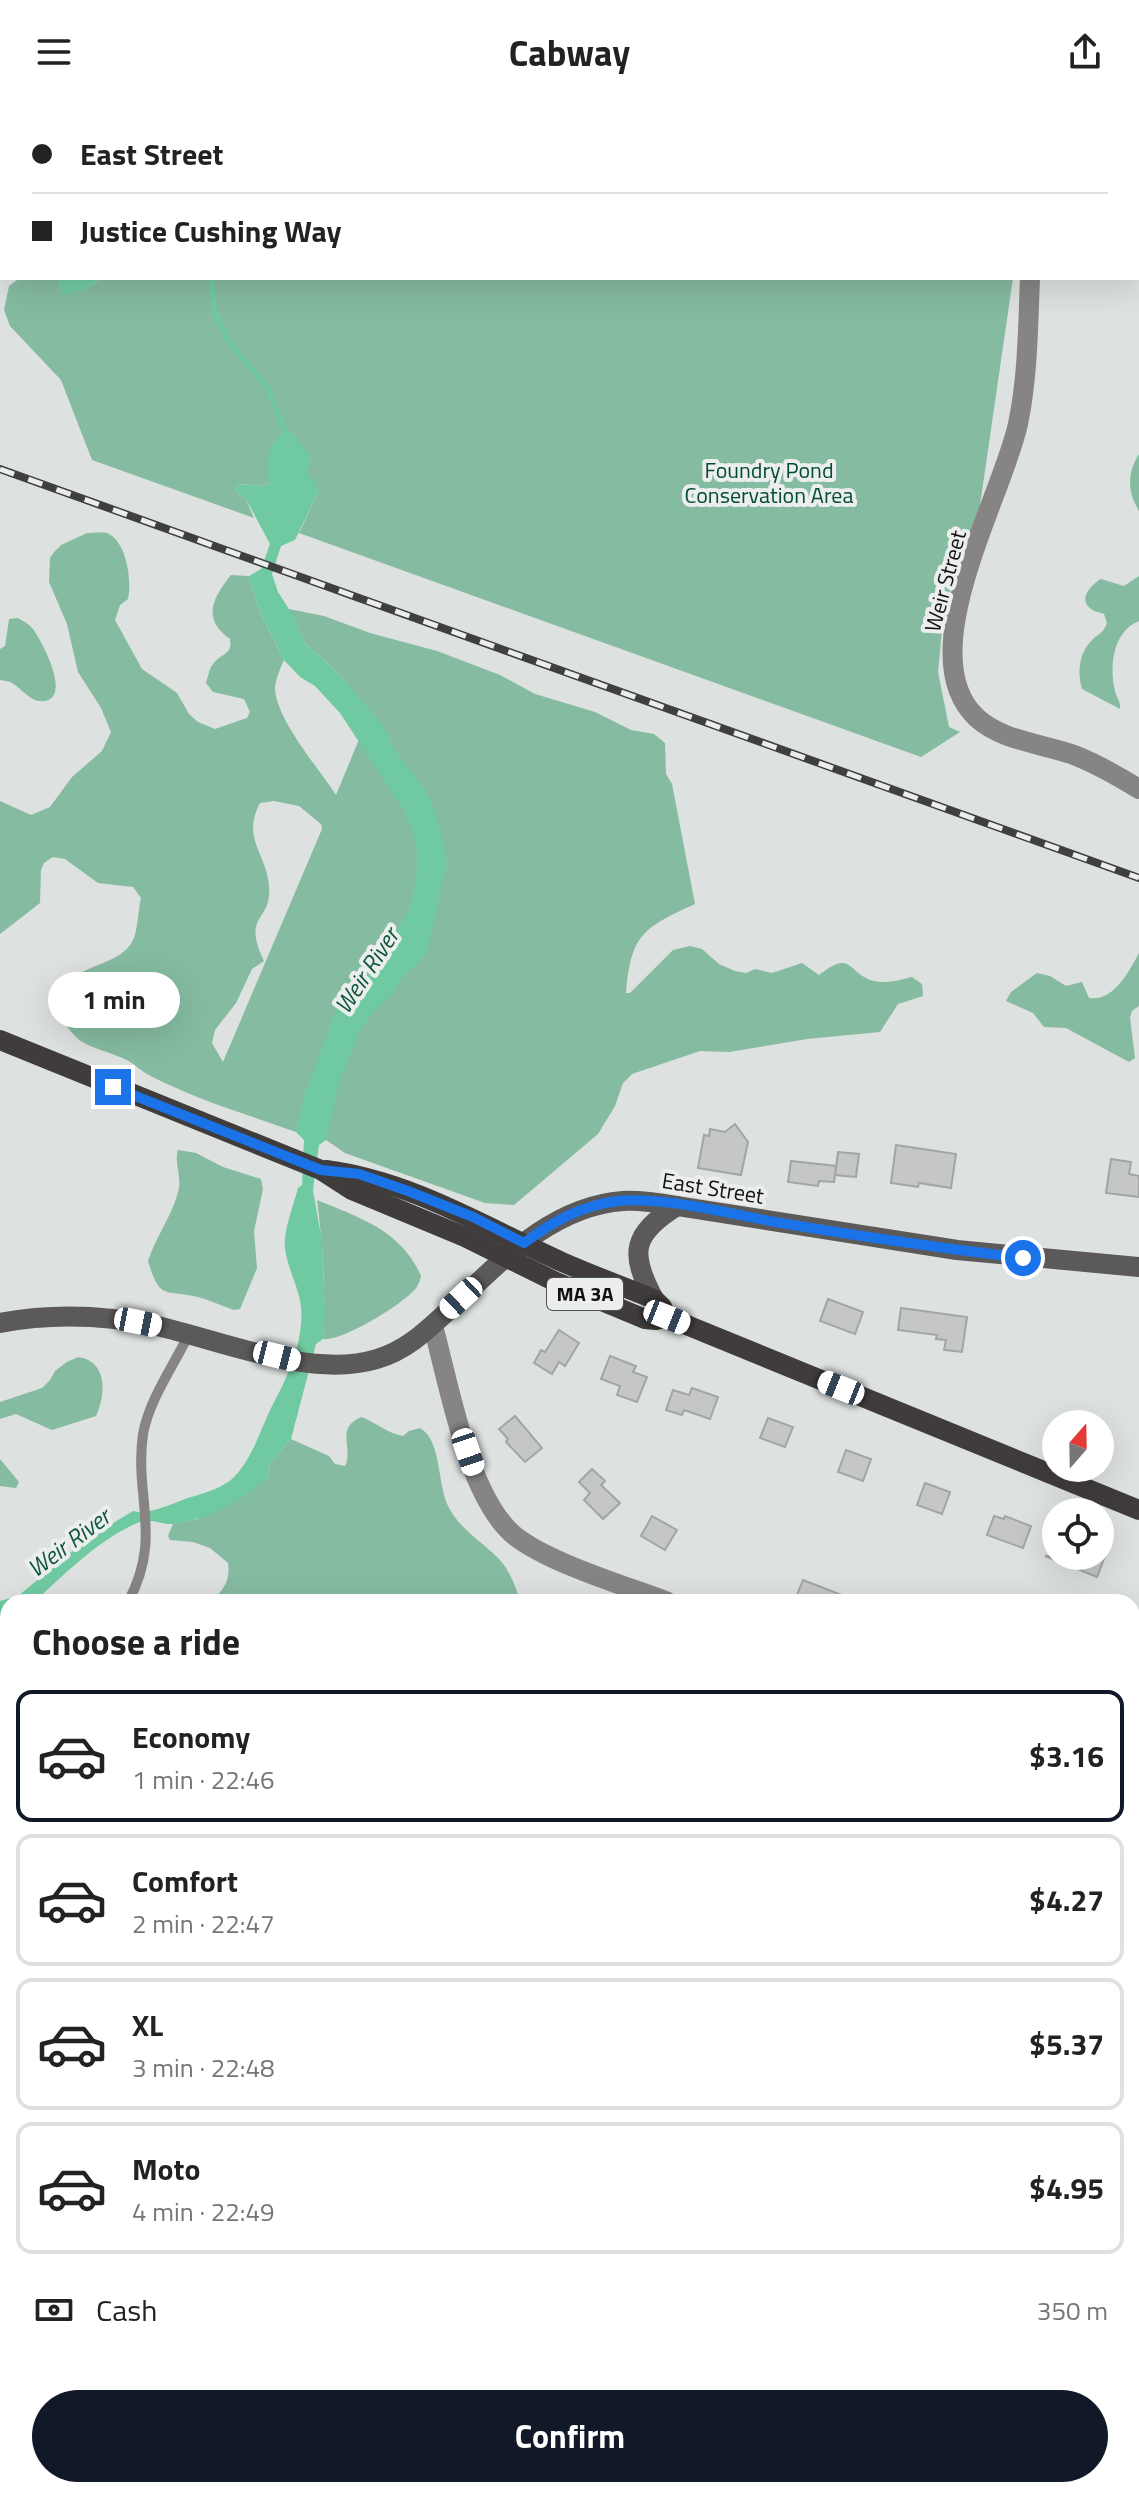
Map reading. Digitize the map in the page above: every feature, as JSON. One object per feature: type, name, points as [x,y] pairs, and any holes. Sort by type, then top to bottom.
[{"type":"main road","name":"MA 3A","points":[[0,1040],[321,1170],[352,1190],[465,1237],[556,1282],[645,1319],[667,1317],[1139,1510]]},
{"type":"main road","name":"MA 3A","points":[[321,1170],[359,1174],[473,1217],[562,1262],[654,1299],[667,1317]]},
{"type":"main road","name":"East Street","points":[[0,1323],[44,1317],[120,1319],[300,1362],[342,1366],[380,1358],[412,1342],[506,1257],[552,1223],[595,1205],[630,1201],[957,1250],[1139,1267]]},
{"type":"main road","points":[[654,1299],[639,1268],[639,1241],[650,1225],[677,1206]]},
{"type":"street","name":"Weir Street","points":[[1030,280],[1025,370],[1018,421],[959,601],[952,643],[956,685],[967,706],[984,724],[1076,756],[1139,789]]},
{"type":"street","points":[[433,1326],[474,1470],[502,1524],[516,1537],[538,1549],[648,1594]]},
{"type":"lane","points":[[131,1594],[144,1559],[148,1532],[142,1452],[146,1421],[189,1334]]},
{"type":"green space","name":"Foundry Pond Conservation Area","points":[[17,280],[60,280],[59,286],[83,290],[100,280],[1013,280],[980,505],[944,609],[938,672],[949,727],[960,732],[921,757],[299,533],[318,493],[270,483],[261,486],[237,484],[236,491],[246,499],[254,518],[92,460],[61,380],[10,326],[4,310],[9,286]]},
{"type":"green space","points":[[1139,454],[1139,511],[1132,497],[1130,482]]},
{"type":"green space","points":[[87,533],[107,533],[114,537],[123,553],[129,583],[128,599],[120,605],[115,620],[142,669],[177,693],[189,714],[198,722],[215,729],[247,718],[250,712],[244,699],[213,692],[206,683],[216,660],[230,648],[230,639],[215,623],[215,600],[231,575],[249,576],[260,612],[284,660],[275,686],[283,716],[336,795],[370,713],[339,674],[305,643],[289,609],[324,616],[370,633],[437,651],[500,675],[535,694],[595,712],[631,730],[654,734],[665,743],[666,774],[672,784],[695,904],[663,920],[643,935],[632,958],[626,993],[630,993],[673,950],[690,946],[702,949],[719,964],[746,973],[755,969],[772,973],[802,963],[819,975],[830,967],[844,963],[874,981],[888,982],[912,977],[922,984],[923,996],[898,1004],[880,1032],[807,1039],[729,1052],[700,1051],[632,1074],[623,1083],[615,1106],[598,1134],[514,1205],[485,1203],[345,1153],[326,1140],[326,1136],[298,1125],[296,1132],[202,1099],[147,1074],[127,1060],[87,1044],[77,1038],[64,1022],[60,1009],[61,996],[78,974],[119,955],[133,940],[141,898],[133,887],[98,883],[65,859],[53,857],[44,863],[41,870],[40,903],[0,934],[0,801],[31,815],[50,807],[72,777],[102,751],[111,732],[101,708],[78,672],[67,624],[49,582],[50,558],[61,545]],"holes":[[[274,801],[299,806],[321,824],[322,829],[223,1062],[212,1043],[215,1030],[236,1003],[252,969],[264,961],[258,946],[256,926],[269,898],[269,886],[254,836],[255,815],[260,803]]]},
{"type":"green space","points":[[1139,576],[1139,621],[1123,633],[1113,661],[1113,681],[1120,709],[1082,689],[1082,655],[1107,623],[1104,614],[1093,610],[1085,600],[1090,588],[1101,579],[1124,586]]},
{"type":"green space","points":[[18,618],[33,629],[52,667],[56,689],[53,697],[45,701],[35,700],[12,683],[0,680],[0,649],[5,646],[9,619]]},
{"type":"green space","points":[[1139,953],[1139,1006],[1132,1011],[1130,1018],[1135,1058],[1129,1062],[1066,1028],[1044,1027],[1033,1013],[1006,1001],[1011,992],[1037,973],[1050,976],[1066,986],[1082,982],[1089,998],[1098,998],[1113,991]]},
{"type":"green space","points":[[178,1150],[196,1153],[223,1167],[261,1179],[263,1189],[254,1231],[257,1268],[240,1309],[170,1293],[160,1288],[152,1274],[148,1261],[179,1188]]},
{"type":"green space","points":[[317,1200],[364,1220],[391,1236],[413,1260],[421,1276],[410,1295],[387,1312],[344,1334],[323,1339],[323,1270]]},
{"type":"green space","points":[[78,1357],[88,1360],[100,1372],[103,1389],[96,1416],[52,1430],[16,1414],[0,1419],[0,1402],[42,1388],[55,1371]]},
{"type":"green space","points":[[362,1417],[403,1436],[420,1428],[427,1434],[436,1453],[449,1508],[465,1529],[502,1563],[518,1594],[218,1594],[228,1577],[228,1563],[210,1548],[193,1542],[170,1540],[168,1536],[173,1524],[198,1519],[267,1479],[270,1463],[291,1439],[329,1456],[335,1464],[345,1466],[347,1432],[354,1421]]},
{"type":"green space","points":[[0,1459],[19,1482],[16,1488],[0,1486]]},
{"type":"shaded area","points":[[60,280],[100,280],[83,290],[63,295],[59,286]]},
{"type":"shaded area","points":[[285,431],[292,433],[309,454],[311,464],[306,472],[318,493],[295,540],[281,546],[272,574],[278,592],[305,643],[339,674],[383,726],[397,753],[430,798],[447,864],[426,953],[402,977],[394,992],[360,1030],[338,1085],[326,1140],[319,1145],[313,1190],[322,1241],[323,1339],[316,1344],[291,1439],[270,1463],[267,1479],[235,1502],[186,1522],[137,1523],[95,1548],[43,1594],[20,1594],[87,1539],[133,1511],[154,1510],[214,1489],[231,1480],[247,1460],[289,1371],[300,1333],[300,1300],[288,1263],[285,1241],[298,1188],[302,1185],[304,1140],[296,1132],[303,1100],[337,1007],[372,971],[410,908],[417,872],[417,852],[404,811],[340,713],[315,686],[300,677],[284,660],[260,612],[249,576],[261,569],[270,544],[246,499],[236,491],[237,484],[261,486],[270,483],[268,454]]},
{"type":"building","points":[[735,1124],[748,1142],[741,1175],[698,1168],[704,1135],[709,1136],[710,1129],[725,1132]]},
{"type":"building","points":[[896,1145],[956,1154],[951,1188],[891,1183]]},
{"type":"building","points":[[838,1152],[859,1154],[856,1177],[835,1175]]},
{"type":"building","points":[[1111,1159],[1131,1162],[1129,1174],[1139,1176],[1139,1197],[1106,1193]]},
{"type":"building","points":[[791,1161],[836,1166],[834,1182],[819,1181],[818,1186],[788,1182]]},
{"type":"building","points":[[828,1299],[863,1312],[855,1334],[820,1321]]},
{"type":"building","points":[[901,1308],[967,1317],[962,1352],[944,1350],[946,1340],[936,1339],[937,1335],[898,1330]]},
{"type":"building","points":[[559,1330],[579,1343],[565,1366],[559,1362],[552,1374],[534,1363]]},
{"type":"building","points":[[610,1356],[636,1366],[633,1372],[647,1377],[637,1402],[617,1395],[620,1386],[601,1379]]},
{"type":"building","points":[[692,1388],[718,1397],[710,1419],[684,1410],[682,1415],[666,1410],[673,1390],[689,1395]]},
{"type":"building","points":[[515,1416],[542,1448],[525,1462],[506,1442],[508,1439],[499,1429]]},
{"type":"building","points":[[768,1418],[793,1427],[785,1447],[760,1438]]},
{"type":"building","points":[[846,1450],[871,1459],[863,1481],[838,1472]]},
{"type":"building","points":[[592,1469],[605,1481],[601,1485],[620,1503],[603,1519],[584,1500],[590,1493],[579,1482]]},
{"type":"building","points":[[925,1483],[950,1492],[942,1514],[917,1505]]},
{"type":"building","points":[[652,1516],[677,1530],[665,1550],[641,1536]]},
{"type":"building","points":[[994,1516],[1004,1519],[1005,1516],[1031,1526],[1023,1548],[987,1535]]},
{"type":"building","points":[[1080,1570],[1100,1570],[1097,1577]]},
{"type":"building","points":[[803,1580],[839,1594],[797,1594]]},
{"type":"waterway","name":"Weir River","points":[[211,280],[215,313],[228,341],[268,388],[285,438]]},
{"type":"railway","points":[[0,469],[1139,878]]},
{"type":"route","points":[[113,1087],[321,1170],[359,1174],[408,1191],[473,1217],[524,1243],[543,1228],[595,1205],[642,1201],[913,1244],[1023,1258]]}]
